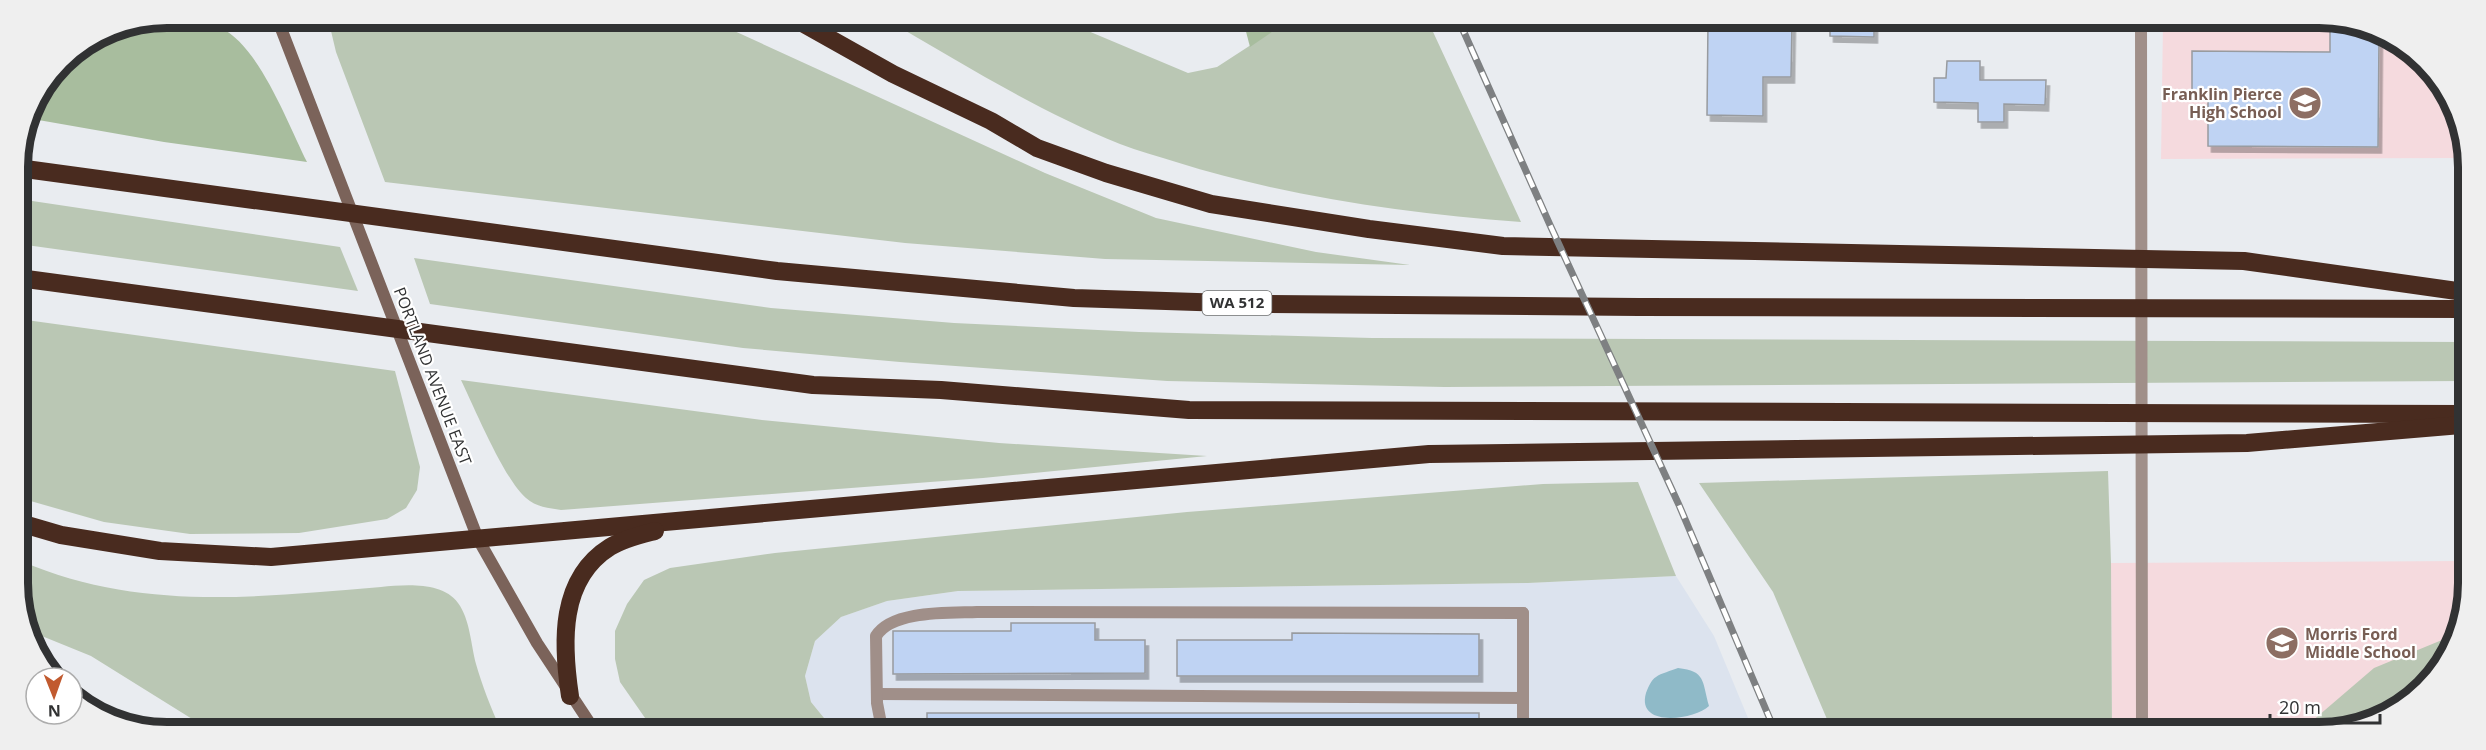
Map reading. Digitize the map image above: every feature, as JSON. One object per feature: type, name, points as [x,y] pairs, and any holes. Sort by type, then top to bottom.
[{"type":"highway","points":[[811,29],[893,74],[991,121],[1037,148],[1106,173],[1211,204],[1369,229],[1503,246],[2244,261],[2458,291]]},
{"type":"highway","name":"WA 512","points":[[29,169],[777,271],[1074,298],[1365,305],[2458,309]]},
{"type":"highway","points":[[29,279],[813,385],[941,390],[1190,410],[2458,414]]},
{"type":"highway","points":[[28,525],[61,535],[160,551],[271,557],[1429,454],[2247,443],[2458,425]]},
{"type":"highway","points":[[570,696],[564,657],[566,623],[572,596],[581,576],[594,560],[611,546],[637,536],[704,519]]},
{"type":"main road","name":"PORTLAND AVENUE EAST","points":[[281,29],[478,539],[537,643],[588,722]]},
{"type":"street","points":[[2141,28],[2142,721]]},
{"type":"street","points":[[881,722],[875,651],[876,636],[882,627],[899,619],[976,612],[1522,613],[1523,721]]},
{"type":"street","points":[[877,694],[1523,698]]},
{"type":"shaded area","name":"Franklin Pierce High School","points":[[2163,28],[2319,28],[2355,33],[2372,39],[2403,57],[2434,90],[2450,123],[2457,158],[2161,159]]},
{"type":"shaded area","name":"Morris Ford Middle School","points":[[2458,561],[2458,583],[2453,619],[2434,660],[2417,681],[2403,693],[2388,703],[2363,714],[2328,721],[2112,721],[2111,563]]},
{"type":"shaded area","points":[[1676,576],[1714,636],[1749,721],[827,722],[811,702],[805,676],[815,641],[841,617],[887,601],[958,591],[1528,583]]},
{"type":"green space","points":[[1245,28],[1277,28],[1250,47]]},
{"type":"green space","points":[[1276,28],[1431,28],[1521,222],[1434,214],[1347,202],[1218,174],[1120,144],[1030,102],[902,29],[1082,29],[1188,73],[1217,67]]},
{"type":"green space","points":[[158,29],[223,29],[235,37],[260,68],[307,162],[164,142],[37,120],[47,98],[63,76],[90,52],[114,39],[140,31]]},
{"type":"green space","points":[[331,29],[729,29],[1045,173],[1156,218],[1316,252],[1410,265],[1105,259],[905,243],[385,182],[336,52]]},
{"type":"green space","points":[[29,200],[340,247],[358,291],[29,245]]},
{"type":"green space","points":[[414,258],[771,308],[954,323],[1139,332],[1372,338],[2458,342],[2458,381],[1445,387],[1167,381],[743,348],[430,304]]},
{"type":"green space","points":[[29,320],[395,371],[420,467],[417,490],[406,508],[387,519],[299,533],[190,534],[104,522],[28,500]]},
{"type":"green space","points":[[461,380],[762,420],[999,443],[1207,456],[983,478],[561,510],[534,503],[518,489],[491,443]]},
{"type":"green space","points":[[2108,471],[2112,721],[1828,721],[1773,592],[1699,483]]},
{"type":"green space","points":[[1638,482],[1676,576],[1528,583],[958,591],[887,601],[841,617],[815,641],[805,676],[811,702],[827,722],[648,722],[620,682],[615,659],[615,631],[627,604],[644,580],[670,568],[775,553],[1187,512],[1543,484]]},
{"type":"green space","points":[[28,564],[66,577],[110,588],[199,597],[244,597],[390,586],[422,586],[451,596],[462,609],[470,632],[478,672],[498,722],[197,722],[91,656],[39,635],[31,610]]},
{"type":"green space","points":[[2445,640],[2434,660],[2417,681],[2388,703],[2346,719],[2312,721],[2374,668]]},
{"type":"water","points":[[1678,668],[1687,669],[1698,675],[1709,706],[1702,711],[1680,717],[1668,718],[1650,712],[1645,704],[1646,693],[1651,682],[1663,673]]},
{"type":"building","points":[[1708,28],[1792,28],[1791,77],[1763,77],[1763,116],[1707,115]]},
{"type":"building","points":[[1830,28],[1874,28],[1874,37],[1830,36]]},
{"type":"building","points":[[2330,29],[2355,33],[2379,42],[2378,147],[2208,146],[2208,93],[2192,92],[2192,51],[2330,52]]},
{"type":"building","points":[[1947,61],[1980,61],[1980,80],[2046,80],[2045,105],[2004,104],[2004,122],[1978,122],[1978,103],[1934,102],[1934,78],[1946,78]]},
{"type":"building","points":[[1011,623],[1095,623],[1095,640],[1145,640],[1145,673],[893,674],[893,631],[1011,631]]},
{"type":"building","points":[[1292,633],[1479,634],[1479,676],[1177,676],[1177,640],[1292,640]]},
{"type":"building","points":[[927,713],[1479,713],[1479,721],[927,722]]},
{"type":"railway","points":[[1462,28],[1679,505],[1771,721]]},
{"type":"place","name":"Franklin Pierce High School","points":[[2305,103]]},
{"type":"place","name":"Morris Ford Middle School","points":[[2282,643]]}]
